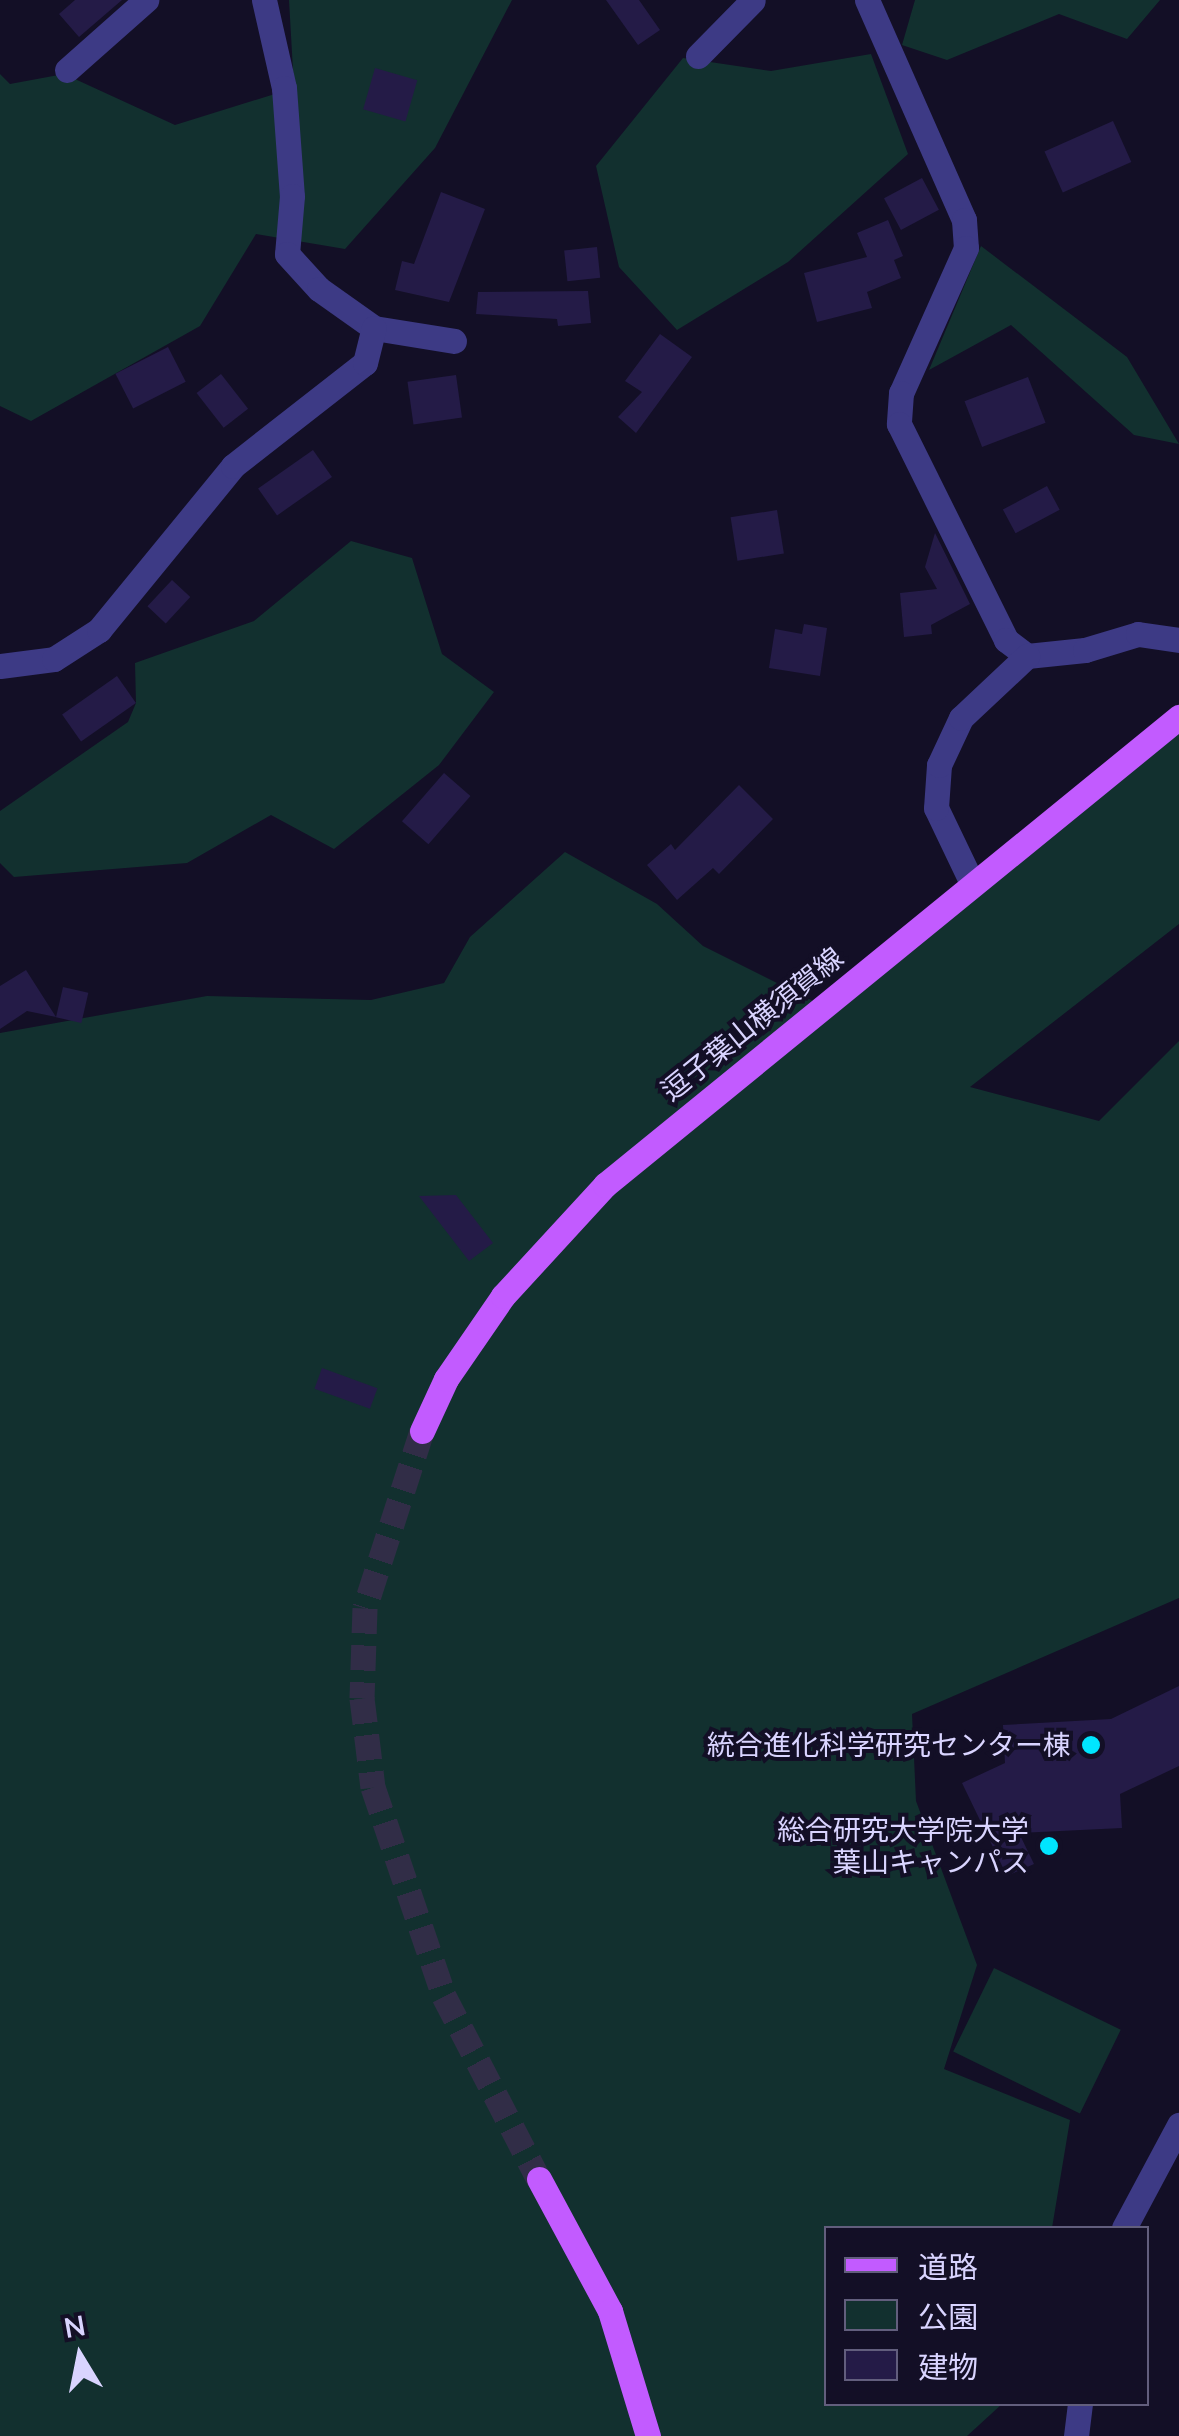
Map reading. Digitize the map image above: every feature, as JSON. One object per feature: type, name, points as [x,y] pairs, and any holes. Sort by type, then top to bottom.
[{"type":"main road","name":"逗子葉山横須賀線","points":[[422,1431],[446,1379],[503,1296],[606,1185],[1179,716]]},
{"type":"main road","points":[[538,2179],[610,2311],[648,2436]]},
{"type":"street","points":[[67,70],[146,0]]},
{"type":"street","points":[[264,0],[284,88],[292,196],[288,254],[319,289],[374,328],[454,341]]},
{"type":"street","points":[[698,56],[753,0]]},
{"type":"street","points":[[867,0],[964,220],[966,248],[901,394],[900,424],[1006,640],[1028,656]]},
{"type":"street","points":[[0,666],[54,659],[100,630],[233,466],[365,363],[374,328]]},
{"type":"street","points":[[972,883],[936,808],[939,765],[961,718],[1028,656],[1086,650],[1152,632],[1179,640]]},
{"type":"street","points":[[1125,2226],[1179,2125]]},
{"type":"street","points":[[1076,2436],[1080,2406]]},
{"type":"green space","points":[[289,0],[512,0],[435,148],[345,249],[256,234],[200,326],[31,421],[0,406],[0,74],[10,84],[64,74],[175,125],[294,88]]},
{"type":"green space","points":[[915,0],[1160,0],[1127,39],[1059,14],[947,60],[902,45]]},
{"type":"green space","points":[[871,54],[908,154],[788,262],[677,330],[619,267],[596,166],[683,58],[771,71]]},
{"type":"green space","points":[[981,246],[1127,357],[1179,444],[1134,435],[1011,325],[929,370]]},
{"type":"green space","points":[[351,541],[412,558],[442,654],[494,692],[439,765],[334,849],[271,815],[187,863],[14,877],[0,863],[0,811],[128,722],[136,703],[135,663],[254,621]]},
{"type":"green space","points":[[1179,732],[1179,924],[970,1087],[1099,1121],[1179,1041],[1179,1598],[912,1714],[916,1801],[977,1965],[944,2069],[1070,2120],[1052,2226],[824,2226],[824,2406],[1000,2406],[967,2436],[0,2436],[0,1033],[207,996],[371,1000],[444,983],[470,937],[565,852],[657,904],[703,946],[813,1001]]},
{"type":"green space","points":[[994,1968],[1121,2030],[1080,2113],[953,2052]]},
{"type":"building","points":[[75,0],[122,0],[79,37],[59,14]]},
{"type":"building","points":[[606,0],[639,0],[660,30],[638,45]]},
{"type":"building","points":[[375,68],[417,80],[405,121],[363,109]]},
{"type":"building","points":[[1113,121],[1131,162],[1063,193],[1044,152]]},
{"type":"building","points":[[922,178],[939,210],[901,230],[884,198]]},
{"type":"building","points":[[441,192],[485,209],[449,302],[395,290],[402,261],[414,264]]},
{"type":"building","points":[[888,220],[903,256],[894,260],[901,278],[867,292],[872,308],[817,322],[804,273],[867,257],[857,233]]},
{"type":"building","points":[[597,247],[600,278],[567,281],[564,250]]},
{"type":"building","points":[[588,291],[591,323],[558,326],[557,319],[476,314],[478,292]]},
{"type":"building","points":[[660,334],[692,357],[636,433],[618,417],[642,392],[625,381]]},
{"type":"building","points":[[168,347],[186,382],[133,409],[115,374]]},
{"type":"building","points":[[221,374],[248,409],[224,428],[197,393]]},
{"type":"building","points":[[456,375],[462,418],[413,424],[407,382]]},
{"type":"building","points":[[1028,377],[1046,423],[982,447],[965,401]]},
{"type":"building","points":[[313,450],[332,477],[277,515],[258,488]]},
{"type":"building","points":[[1047,486],[1060,510],[1016,533],[1003,509]]},
{"type":"building","points":[[777,510],[784,553],[737,561],[731,517]]},
{"type":"building","points":[[935,533],[970,604],[931,625],[932,634],[904,637],[900,593],[937,589],[925,567]]},
{"type":"building","points":[[172,580],[190,597],[166,623],[147,606]]},
{"type":"building","points":[[804,624],[827,628],[820,676],[769,668],[775,629],[802,634]]},
{"type":"building","points":[[117,676],[136,703],[81,741],[62,714]]},
{"type":"building","points":[[444,773],[470,796],[428,844],[402,821]]},
{"type":"building","points":[[739,785],[773,819],[719,874],[713,868],[677,900],[647,865],[671,844],[675,850]]},
{"type":"building","points":[[26,970],[56,1017],[27,1011],[0,1029],[0,986]]},
{"type":"building","points":[[63,987],[88,993],[81,1023],[56,1017]]},
{"type":"building","points":[[456,1195],[493,1243],[469,1261],[419,1196]]},
{"type":"building","points":[[322,1368],[377,1388],[370,1409],[314,1389]]},
{"type":"building","name":"統合進化科学研究センター棟","points":[[1179,1686],[1179,1766],[1120,1794],[1122,1828],[1019,1833],[1034,1864],[1007,1876],[962,1783],[1005,1763],[1003,1725],[1111,1719]]},
{"type":"tunnel","points":[[422,1431],[365,1608],[362,1698],[373,1787],[444,1996],[539,2179]]},
{"type":"place","name":"統合進化科学研究センター棟","points":[[1091,1745]]},
{"type":"place","name":"総合研究大学院大学 葉山キャンパス","points":[[1049,1846]]}]
